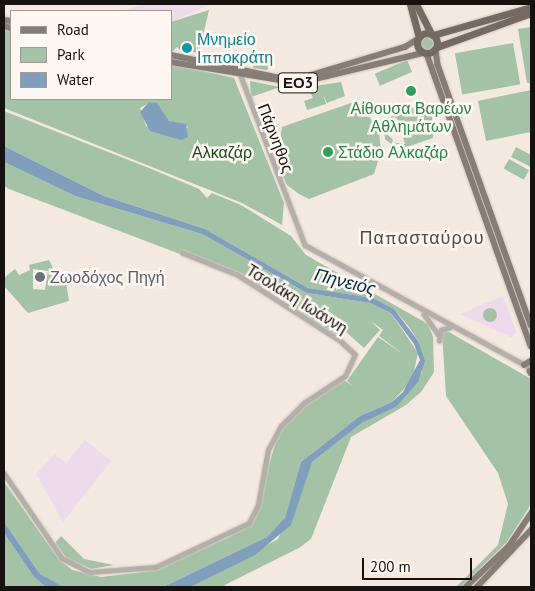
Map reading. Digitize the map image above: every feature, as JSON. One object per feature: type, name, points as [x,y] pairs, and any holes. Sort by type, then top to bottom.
[{"type":"highway","points":[[410,4],[425,53]]},
{"type":"highway","points":[[416,4],[437,40]]},
{"type":"highway","name":"ΕΟ3","points":[[485,25],[531,7]]},
{"type":"highway","name":"ΕΟ3","points":[[419,38],[437,40],[531,13]]},
{"type":"highway","name":"ΕΟ3","points":[[425,53],[437,40]]},
{"type":"main road","name":"ΕΟ3","points":[[239,74],[284,78],[312,76],[405,47],[419,38]]},
{"type":"main road","points":[[437,40],[438,65],[531,326]]},
{"type":"main road","name":"ΕΟ3","points":[[172,55],[280,83],[312,82],[402,54],[425,53]]},
{"type":"main road","points":[[425,53],[531,346]]},
{"type":"main road","name":"ΕΟ3","points":[[172,62],[225,70]]},
{"type":"main road","points":[[524,365],[531,361]]},
{"type":"main road","points":[[466,587],[508,546],[531,513]]},
{"type":"main road","points":[[478,587],[531,530]]},
{"type":"street","name":"Πάρνηθος","points":[[239,74],[289,208],[309,249],[422,311]]},
{"type":"street","name":"Τσολάκη Ιωάννη","points":[[4,473],[50,542],[77,568],[126,572],[156,567],[240,529],[256,512],[265,459],[280,426],[304,402],[345,376],[355,361],[346,345],[282,303],[237,276],[182,253]]},
{"type":"street","points":[[422,311],[524,365],[531,371]]},
{"type":"street","points":[[422,311],[438,334]]},
{"type":"street","points":[[438,340],[441,329],[452,327]]},
{"type":"street","points":[[518,362],[531,371]]},
{"type":"shaded area","points":[[144,4],[211,4],[172,22],[172,10],[125,10]]},
{"type":"shaded area","points":[[503,296],[516,332],[512,338],[460,314]]},
{"type":"shaded area","points":[[85,440],[111,461],[63,522],[36,474],[55,454],[66,463]]},
{"type":"green space","points":[[209,10],[199,53],[192,52],[193,44],[182,43],[180,50],[177,47],[172,52],[172,22]]},
{"type":"green space","points":[[531,27],[531,83],[527,83],[518,29]]},
{"type":"green space","name":"Αλκαζάρ","points":[[4,29],[10,30],[10,100],[172,100],[172,64],[234,78],[284,203],[282,225],[242,203],[4,108]],"holes":[[[151,102],[169,121],[188,127],[179,139],[146,126],[140,108]]]},
{"type":"green space","points":[[427,37],[432,39],[434,44],[432,49],[427,51],[422,49],[420,44],[422,39]]},
{"type":"green space","points":[[513,43],[520,84],[462,95],[455,53]]},
{"type":"green space","points":[[230,53],[236,54],[241,65],[228,62]]},
{"type":"green space","points":[[255,58],[273,61],[274,63],[267,70],[253,68]]},
{"type":"green space","points":[[407,60],[412,72],[380,86],[375,74]]},
{"type":"green space","points":[[434,67],[531,331],[531,337]]},
{"type":"green space","points":[[250,81],[280,87],[251,97]]},
{"type":"green space","points":[[341,82],[345,96],[327,103],[323,94],[326,104],[307,110],[304,101],[313,98],[308,87]]},
{"type":"green space","points":[[531,90],[531,132],[486,141],[478,101]]},
{"type":"green space","name":"Στάδιο Αλκαζάρ","points":[[351,103],[368,115],[379,132],[381,151],[374,174],[309,199],[299,194],[287,185],[276,162],[282,127]]},
{"type":"green space","points":[[413,108],[432,115],[433,138],[398,150],[385,139],[384,126],[392,116]],"holes":[[[397,118],[405,144],[396,143],[388,135],[389,125]]]},
{"type":"green space","points":[[4,111],[199,189],[207,198],[212,193],[241,205],[291,236],[306,255],[428,324],[433,337],[434,372],[422,391],[406,405],[351,437],[311,539],[299,548],[221,587],[190,587],[278,539],[312,462],[362,423],[396,407],[422,372],[418,341],[409,327],[394,309],[373,298],[308,288],[205,229],[104,196],[4,146]]},
{"type":"green space","points":[[516,147],[531,155],[531,167],[511,157]]},
{"type":"green space","points":[[509,159],[529,170],[524,180],[504,169]]},
{"type":"green space","points":[[4,162],[75,196],[202,234],[307,293],[370,303],[391,313],[418,353],[412,380],[392,402],[360,416],[301,462],[285,519],[267,537],[163,587],[63,587],[54,583],[40,574],[4,522],[4,482],[58,558],[72,570],[101,577],[151,571],[227,538],[251,522],[279,432],[317,395],[344,380],[353,386],[347,381],[378,337],[403,354],[379,336],[383,330],[371,321],[380,330],[364,348],[346,332],[343,336],[335,334],[243,278],[9,189],[4,186]]},
{"type":"green space","points":[[49,260],[56,275],[65,276],[69,301],[28,313],[4,286],[4,278],[15,269],[19,275],[30,270],[29,265]],"holes":[[[33,269],[48,271],[45,290],[33,289]]]},
{"type":"green space","points":[[490,308],[495,310],[497,315],[495,320],[490,322],[485,320],[483,315],[485,310]]},
{"type":"green space","points":[[447,331],[531,379],[531,504],[507,542],[461,587],[456,587],[498,545],[508,504],[498,473],[446,396],[442,333]]},
{"type":"green space","points":[[4,533],[34,577],[46,587],[4,587]]},
{"type":"green space","points":[[61,536],[84,559],[114,565],[91,569],[67,559],[55,543]]},
{"type":"water","points":[[149,102],[157,103],[169,121],[186,124],[188,137],[181,140],[150,131],[140,112]]},
{"type":"water","name":"Πηνειός","points":[[4,146],[104,196],[205,229],[308,288],[373,298],[394,309],[418,341],[425,361],[418,382],[396,407],[362,423],[312,462],[291,525],[255,555],[190,587],[163,587],[267,537],[285,518],[301,462],[360,416],[392,402],[403,392],[420,360],[414,344],[391,313],[370,303],[307,293],[202,234],[75,196],[4,162]]},
{"type":"water","points":[[4,522],[40,574],[63,587],[46,587],[34,577],[4,533]]},
{"type":"place","name":"Μνημείο Ιπποκράτη","points":[[187,48]]},
{"type":"place","name":"Αίθουσα Βαρέων Αθλημάτων","points":[[411,91]]},
{"type":"place","name":"Στάδιο Αλκαζάρ","points":[[328,152]]},
{"type":"place","name":"Ζωοδόχος Πηγή","points":[[40,277]]},
{"type":"district","name":"Παπασταύρου","points":[[422,238]]}]
